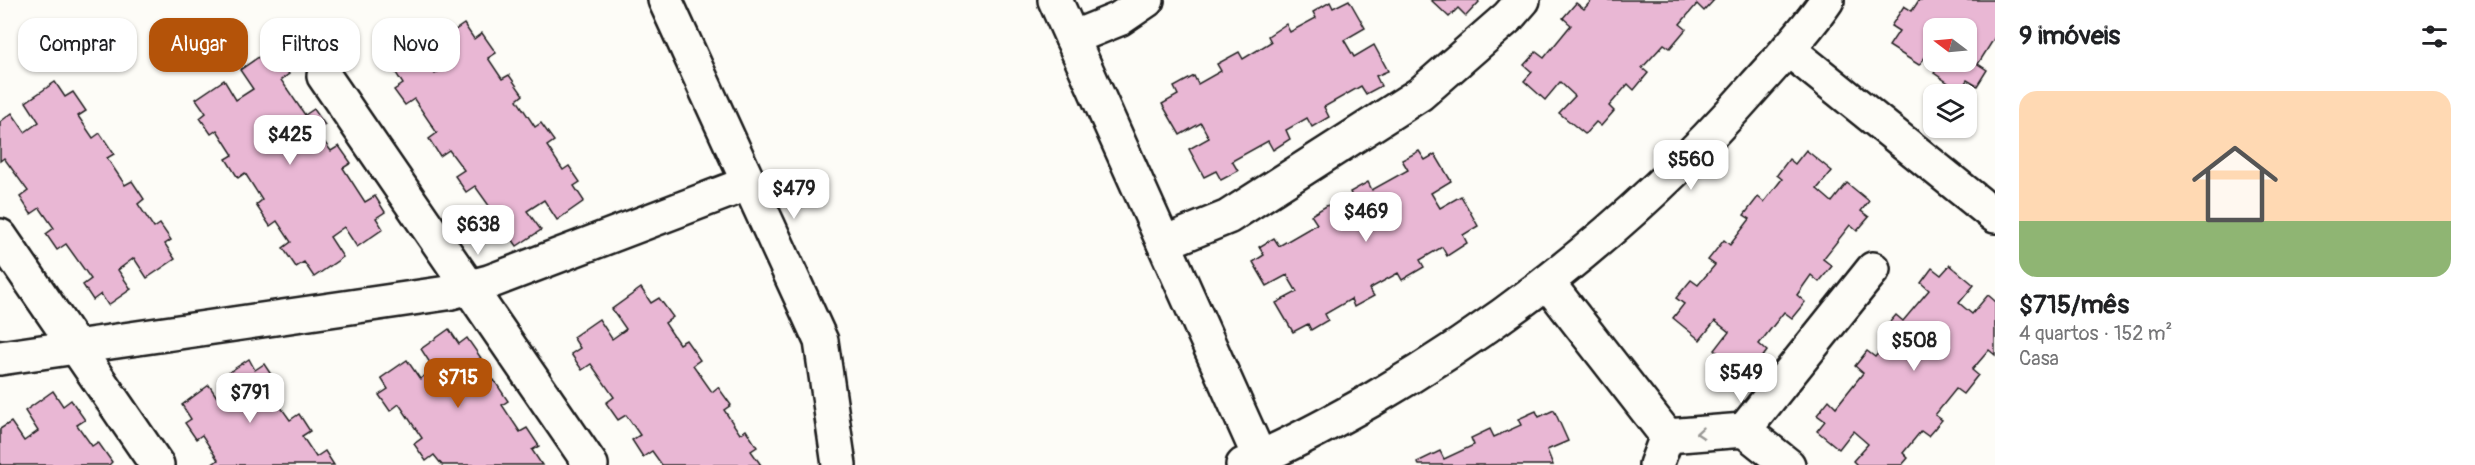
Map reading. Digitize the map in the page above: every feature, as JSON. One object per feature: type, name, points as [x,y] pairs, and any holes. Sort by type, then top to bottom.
[{"type":"street","points":[[665,0],[821,341],[839,465]]},
{"type":"street","points":[[1055,0],[1164,243],[1255,463],[1417,373],[1500,318],[1586,252],[1665,181],[1736,108],[1827,0]]},
{"type":"street","points":[[1072,38],[1119,19],[1147,0]]},
{"type":"street","points":[[1164,243],[1228,217],[1420,94],[1508,17],[1523,0]]},
{"type":"street","points":[[1788,49],[1995,216]]},
{"type":"street","points":[[324,76],[591,465]]},
{"type":"street","points":[[0,358],[447,293],[489,282],[749,183]]},
{"type":"street","points":[[0,236],[157,465]]},
{"type":"street","points":[[1547,282],[1661,450],[1744,429],[1873,269]]},
{"type":"street","points":[[1744,429],[1788,465]]},
{"type":"building","points":[[1349,0],[1365,28],[1344,40],[1354,57],[1374,45],[1388,71],[1376,76],[1381,86],[1366,94],[1361,86],[1324,107],[1329,117],[1312,127],[1307,118],[1286,130],[1290,139],[1273,150],[1268,141],[1232,161],[1238,171],[1221,180],[1216,171],[1204,177],[1189,149],[1209,138],[1201,123],[1180,135],[1162,104],[1178,95],[1174,87],[1194,76],[1198,84],[1221,71],[1217,64],[1239,52],[1243,59],[1271,42],[1268,36],[1286,24],[1290,32],[1316,18],[1313,12],[1330,2],[1333,8]]},
{"type":"building","points":[[1431,0],[1478,0],[1479,2],[1466,16],[1458,8],[1449,17]]},
{"type":"building","points":[[1592,0],[1714,0],[1704,11],[1697,4],[1680,24],[1686,29],[1670,48],[1664,44],[1642,68],[1648,73],[1634,90],[1628,84],[1609,106],[1614,111],[1601,126],[1596,122],[1585,134],[1559,113],[1575,96],[1560,82],[1545,100],[1524,81],[1532,72],[1524,65],[1536,52],[1544,58],[1571,25],[1563,18],[1576,3],[1584,9]]},
{"type":"building","points":[[1919,0],[1995,0],[1995,37],[1978,64],[1987,70],[1977,86],[1967,80],[1964,84],[1950,84],[1934,73],[1977,72],[1977,18],[1923,18],[1923,60],[1919,65],[1889,46],[1899,31],[1891,26],[1904,6],[1912,11]]},
{"type":"building","points":[[464,24],[474,39],[482,33],[496,53],[488,58],[502,79],[509,75],[523,95],[517,100],[535,127],[541,123],[554,141],[547,146],[563,170],[569,166],[580,182],[574,186],[584,201],[557,220],[544,200],[527,211],[541,230],[517,246],[510,236],[502,242],[492,227],[500,221],[475,186],[466,192],[455,176],[464,170],[449,150],[440,156],[429,139],[437,133],[414,99],[405,105],[394,90],[403,84],[397,72],[434,72],[435,74],[460,72],[460,27]]},
{"type":"building","points":[[260,56],[260,72],[288,72],[289,74],[281,80],[305,115],[314,109],[325,125],[316,131],[331,151],[339,146],[351,163],[343,168],[365,202],[375,196],[385,212],[376,218],[383,229],[357,247],[344,227],[330,237],[343,257],[314,277],[304,262],[296,267],[283,248],[291,242],[277,221],[270,226],[256,205],[262,200],[245,173],[238,178],[226,159],[233,155],[217,130],[211,134],[200,118],[206,113],[196,99],[224,80],[236,100],[253,89],[241,72],[248,72],[248,64]]},
{"type":"building","points":[[55,82],[65,97],[73,92],[86,111],[78,116],[93,138],[100,133],[114,154],[107,158],[125,185],[132,181],[144,199],[138,204],[154,228],[160,224],[171,240],[165,244],[175,259],[147,278],[134,258],[118,270],[131,289],[108,305],[101,294],[93,300],[83,285],[91,279],[66,244],[57,250],[46,234],[54,228],[40,208],[31,214],[20,197],[28,191],[4,158],[0,161],[0,122],[12,113],[25,132],[39,122],[26,102]]},
{"type":"building","points":[[1806,150],[1832,171],[1817,189],[1832,202],[1847,183],[1869,201],[1861,211],[1869,217],[1857,231],[1850,225],[1823,259],[1832,266],[1819,282],[1811,275],[1797,295],[1805,302],[1792,318],[1784,312],[1759,344],[1767,351],[1756,366],[1747,359],[1739,369],[1715,350],[1729,332],[1715,321],[1700,340],[1673,318],[1684,304],[1676,298],[1691,280],[1698,285],[1715,265],[1708,260],[1724,240],[1730,245],[1750,219],[1744,215],[1758,197],[1764,202],[1782,179],[1777,175],[1789,159],[1795,164]]},
{"type":"building","points":[[1419,151],[1425,160],[1435,154],[1451,181],[1431,193],[1440,208],[1461,196],[1478,226],[1463,235],[1467,243],[1447,256],[1442,247],[1420,260],[1424,267],[1402,280],[1398,273],[1369,289],[1374,296],[1354,307],[1351,299],[1325,314],[1328,320],[1311,330],[1308,324],[1293,332],[1276,303],[1297,292],[1287,275],[1267,286],[1253,262],[1264,255],[1259,247],[1274,238],[1279,246],[1317,224],[1311,215],[1328,205],[1334,214],[1354,201],[1350,192],[1368,182],[1372,190],[1408,170],[1402,160]]},
{"type":"building","points":[[1950,265],[1974,285],[1959,303],[1972,314],[1988,295],[1995,301],[1995,355],[1989,350],[1972,370],[1978,375],[1963,394],[1956,389],[1935,415],[1942,420],[1928,436],[1921,431],[1903,453],[1908,458],[1902,465],[1857,465],[1853,461],[1868,444],[1853,431],[1839,449],[1817,431],[1825,421],[1817,415],[1829,400],[1836,407],[1863,373],[1855,366],[1867,351],[1875,357],[1891,338],[1882,331],[1896,315],[1903,321],[1929,290],[1921,283],[1932,268],[1941,275]]},
{"type":"building","points":[[641,288],[651,303],[659,298],[673,317],[665,323],[679,344],[686,340],[700,360],[693,365],[712,392],[718,387],[731,405],[724,410],[740,434],[746,430],[757,447],[751,451],[761,465],[662,465],[652,451],[643,457],[632,440],[640,435],[626,415],[618,420],[606,403],[614,397],[591,364],[582,370],[571,354],[580,348],[573,337],[599,319],[612,339],[626,329],[612,309]]},
{"type":"building","points":[[449,329],[459,344],[467,338],[481,358],[473,363],[488,384],[494,380],[508,401],[502,405],[520,432],[527,428],[539,446],[532,450],[542,465],[442,465],[434,455],[426,461],[414,444],[422,438],[399,404],[390,411],[379,395],[388,389],[381,378],[407,360],[420,379],[434,369],[421,349]]},
{"type":"building","points":[[249,359],[255,370],[264,364],[274,379],[265,385],[290,420],[299,414],[310,431],[302,436],[316,457],[325,451],[334,465],[211,465],[218,460],[202,435],[196,439],[185,423],[191,419],[182,405],[209,385],[222,405],[238,394],[225,375]]},
{"type":"building","points":[[53,391],[63,406],[71,400],[85,420],[77,425],[92,446],[98,442],[112,462],[109,465],[0,465],[0,429],[11,422],[24,441],[38,431],[25,411]]},
{"type":"building","points":[[1554,410],[1568,441],[1547,450],[1553,465],[1419,465],[1417,462],[1440,451],[1444,459],[1474,445],[1471,438],[1490,429],[1494,437],[1521,425],[1518,419],[1536,411],[1539,417]]}]
